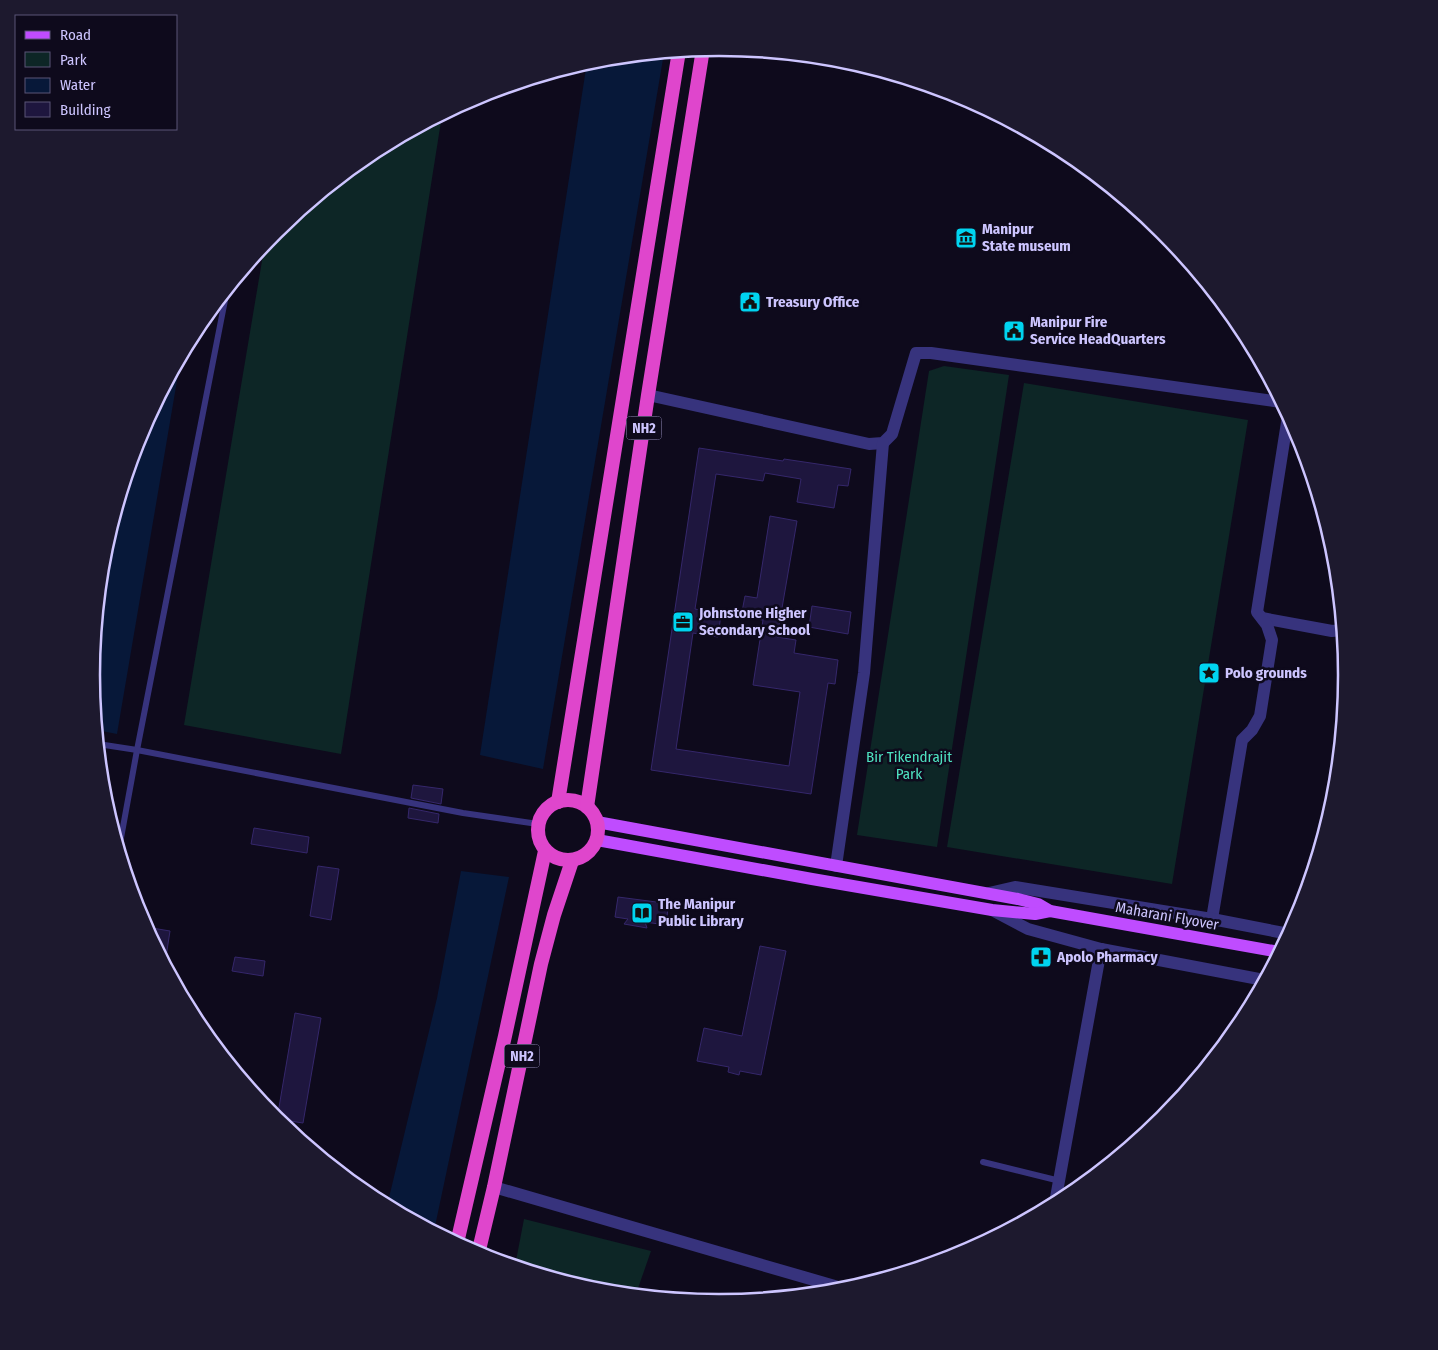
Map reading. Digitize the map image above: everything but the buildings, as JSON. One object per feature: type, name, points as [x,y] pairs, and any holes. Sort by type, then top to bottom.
[{"type":"highway","name":"NH2","points":[[587,807],[648,395],[702,57]]},
{"type":"highway","name":"NH2","points":[[558,802],[678,58]]},
{"type":"highway","points":[[538,824],[548,807],[558,802],[573,801],[587,807],[598,822],[597,840],[588,854],[572,861],[553,857],[545,851]]},
{"type":"highway","name":"NH2","points":[[459,1236],[545,851],[540,843],[538,824]]},
{"type":"highway","name":"NH2","points":[[480,1246],[541,964],[554,915],[572,861]]},
{"type":"main road","name":"Maharani Flyover","points":[[598,822],[989,893],[1036,909]]},
{"type":"main road","name":"Maharani Flyover","points":[[597,840],[992,910],[1036,909],[1050,911],[1273,951]]},
{"type":"main road","points":[[728,864],[732,846]]},
{"type":"street","points":[[836,866],[864,672],[883,443],[892,434],[916,353],[931,353],[1274,401]]},
{"type":"street","points":[[648,395],[869,444],[883,443]]},
{"type":"street","points":[[1212,919],[1242,740],[1252,730],[1260,716],[1272,640],[1267,625],[1257,612],[1286,428]]},
{"type":"street","points":[[1262,618],[1336,631]]},
{"type":"street","points":[[989,893],[1015,887],[1212,919],[1282,933]]},
{"type":"street","points":[[992,910],[1028,929],[1101,948],[1258,979]]},
{"type":"street","points":[[1057,1193],[1101,948]]},
{"type":"street","points":[[494,1187],[825,1284]]},
{"type":"lane","points":[[121,836],[224,303]]},
{"type":"lane","points":[[105,745],[454,811],[538,824]]},
{"type":"lane","points":[[982,1162],[1060,1181]]},
{"type":"green space","points":[[441,122],[341,754],[184,725],[263,257],[281,237],[342,184],[410,139]]},
{"type":"green space","name":"Bir Tikendrajit Park","points":[[944,366],[1009,375],[937,847],[857,835],[929,371]]},
{"type":"green space","points":[[1024,383],[1248,420],[1172,884],[947,847]]},
{"type":"green space","points":[[524,1219],[651,1251],[638,1288],[598,1282],[559,1273],[516,1260]]},
{"type":"water","points":[[663,60],[543,769],[480,755],[586,71]]},
{"type":"water","points":[[178,375],[117,734],[104,731],[100,675],[106,594],[112,554],[121,515],[147,438]]},
{"type":"water","points":[[461,871],[509,877],[435,1225],[389,1198],[437,998]]},
{"type":"place","name":"Manipur State museum","points":[[966,238]]},
{"type":"place","name":"Treasury Office","points":[[750,302]]},
{"type":"place","name":"Manipur Fire Service HeadQuarters","points":[[1014,331]]},
{"type":"place","name":"Johnstone Higher Secondary School","points":[[683,622]]},
{"type":"place","name":"Polo grounds","points":[[1209,673]]},
{"type":"place","name":"The Manipur Public Library","points":[[642,913]]},
{"type":"place","name":"Apolo Pharmacy","points":[[1041,957]]}]
